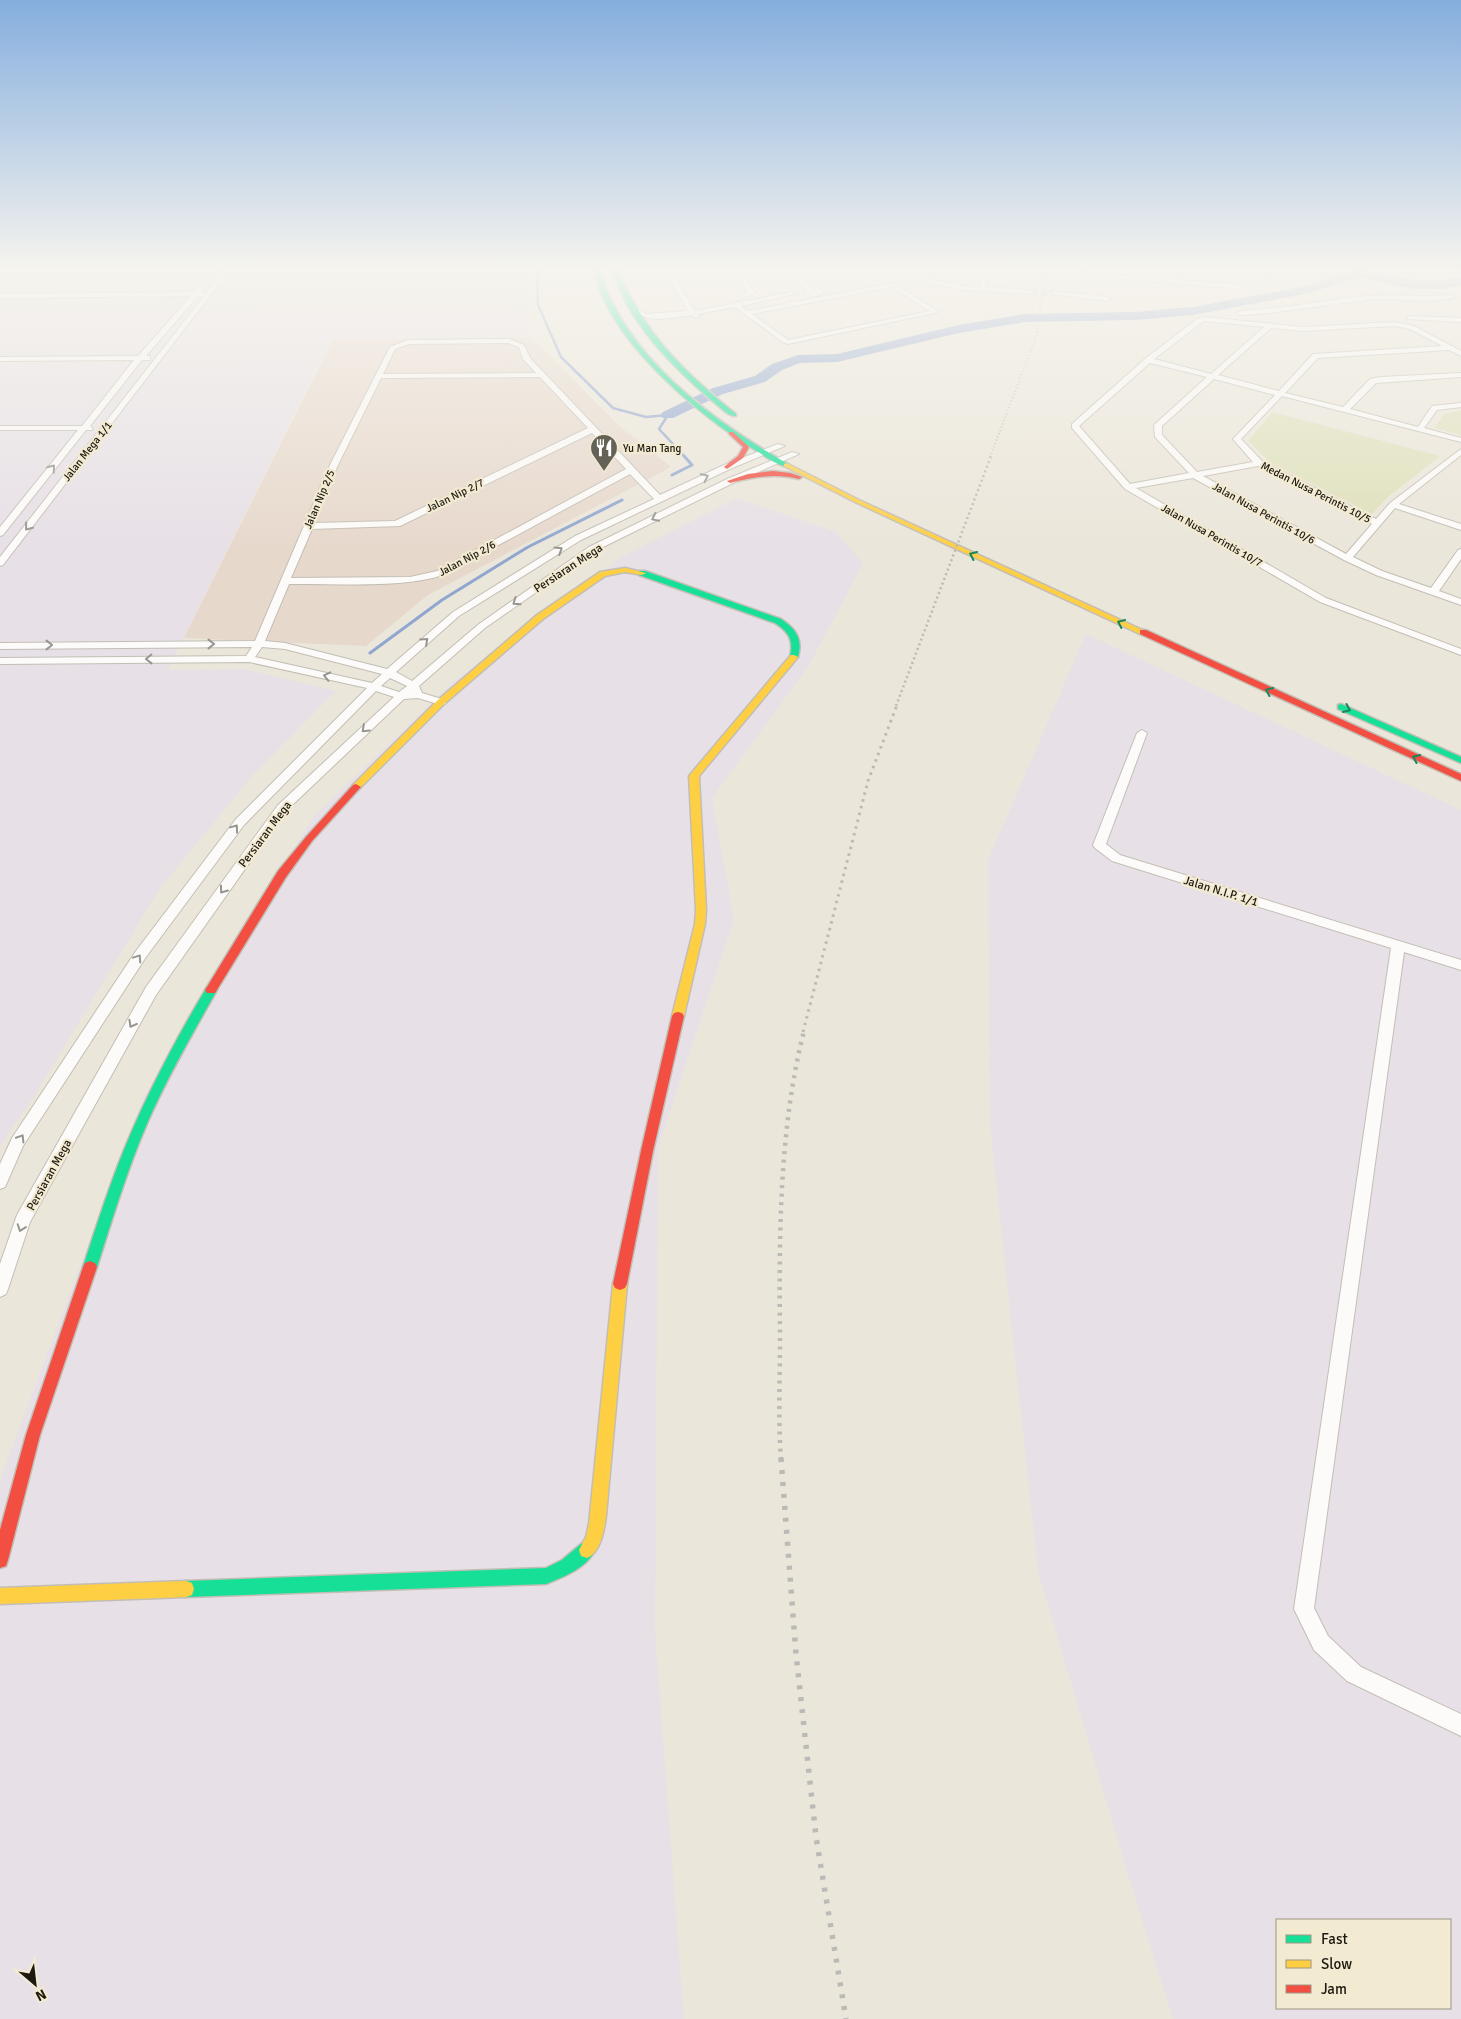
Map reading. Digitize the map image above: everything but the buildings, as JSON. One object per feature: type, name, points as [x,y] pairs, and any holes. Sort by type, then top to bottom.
[{"type":"main road","points":[[649,361],[691,402],[746,447],[741,456],[726,466]]},
{"type":"main road","points":[[673,361],[707,395],[744,422]]},
{"type":"main road","points":[[725,428],[764,452],[834,490],[1461,778]]},
{"type":"main road","points":[[766,436],[799,456]]},
{"type":"main road","points":[[730,481],[755,474],[780,471],[834,490]]},
{"type":"main road","points":[[0,1560],[33,1435],[124,1166],[145,1115],[183,1036],[282,874],[309,839],[369,772],[441,702],[540,617],[603,574],[625,570],[646,574],[778,621],[788,627],[796,637],[798,646],[793,660],[694,776],[701,910],[700,924],[647,1151],[621,1275],[614,1330],[605,1458],[595,1531],[589,1548],[578,1560],[564,1569],[546,1576],[0,1596]]},
{"type":"main road","points":[[1329,701],[1461,760]]},
{"type":"street","points":[[0,533],[13,512],[137,361]]},
{"type":"street","name":"Jalan Mega 1/1","points":[[0,563],[156,361]]},
{"type":"street","name":"Jalan Nip 2/5","points":[[249,658],[259,644],[333,467],[385,361]]},
{"type":"street","name":"Jalan Nip 2/5","points":[[530,361],[543,375]]},
{"type":"street","name":"Jalan Nusa Perintis 10/7","points":[[1148,361],[1075,426],[1128,487],[1323,600],[1461,652]]},
{"type":"street","points":[[1154,361],[1461,440]]},
{"type":"street","name":"Jalan Nusa Perintis 10/6","points":[[1230,361],[1158,425],[1158,435],[1195,475],[1347,558],[1379,573],[1461,602]]},
{"type":"street","points":[[1280,394],[1311,361]]},
{"type":"street","points":[[1345,410],[1373,381],[1461,374]]},
{"type":"street","points":[[378,376],[543,375],[659,499]]},
{"type":"street","name":"Medan Nusa Perintis 10/5","points":[[1280,394],[1237,439],[1259,462],[1378,523]]},
{"type":"street","points":[[1420,429],[1435,408],[1461,405]]},
{"type":"street","points":[[0,428],[104,428]]},
{"type":"street","name":"Jalan Nip 2/7","points":[[308,526],[397,524],[593,429]]},
{"type":"street","name":"Persiaran Mega","points":[[0,1182],[17,1143],[141,954],[240,822],[374,687],[456,614],[578,538],[726,466],[781,446]]},
{"type":"street","points":[[1347,558],[1393,505],[1461,451]]},
{"type":"street","name":"Persiaran Mega","points":[[416,690],[482,626],[592,549],[778,459],[799,456]]},
{"type":"street","points":[[1128,487],[1259,462]]},
{"type":"street","name":"Jalan Nip 2/6","points":[[285,581],[410,580],[428,577],[631,470]]},
{"type":"street","points":[[1393,505],[1461,528]]},
{"type":"street","points":[[13,512],[40,512]]},
{"type":"street","points":[[1433,592],[1461,552]]},
{"type":"street","points":[[0,646],[259,644],[285,646],[389,673],[416,690],[441,702]]},
{"type":"street","points":[[0,661],[249,658],[374,687],[401,696],[416,690]]},
{"type":"street","name":"Persiaran Mega","points":[[0,1289],[24,1220],[151,991],[282,808],[401,696]]},
{"type":"street","name":"Jalan N.I.P. 1/1","points":[[1142,732],[1099,845],[1106,852],[1116,858],[1461,965]]},
{"type":"street","points":[[1398,946],[1304,1608],[1321,1644],[1354,1674],[1461,1724]]},
{"type":"shaded area","points":[[0,361],[320,361],[168,670],[243,669],[336,691],[253,775],[160,888],[33,1098],[0,1146]]},
{"type":"shaded area","points":[[322,361],[555,361],[618,425],[671,467],[428,595],[366,646],[184,638]]},
{"type":"shaded area","points":[[737,498],[836,532],[863,564],[808,667],[712,798],[734,919],[658,1148],[655,1632],[684,2019],[0,2019],[0,1480],[144,1096],[314,816],[452,683],[625,555]]},
{"type":"shaded area","points":[[1086,634],[1461,810],[1461,2019],[1173,2019],[1038,1572],[990,1125],[988,860]]},
{"type":"green space","points":[[1461,410],[1461,435],[1434,428],[1444,414]]},
{"type":"green space","points":[[1272,412],[1440,456],[1388,497],[1372,514],[1272,464],[1248,441]]},
{"type":"waterway","points":[[565,361],[613,408],[646,417],[668,415],[659,429],[685,457]]},
{"type":"waterway","points":[[668,415],[718,391],[760,379],[777,367],[792,361]]},
{"type":"waterway","points":[[672,475],[692,465],[684,456]]},
{"type":"waterway","points":[[370,653],[442,600],[528,547],[622,500]]},
{"type":"railway","points":[[990,457],[1027,361]]},
{"type":"railway","points":[[896,706],[991,456]]},
{"type":"railway","points":[[803,1032],[868,781],[897,705]]},
{"type":"railway","points":[[781,1460],[779,1414],[782,1183],[790,1106],[804,1031]]},
{"type":"railway","points":[[781,1458],[796,1654],[816,1837],[846,2019]]},
{"type":"traffic: fast","points":[[651,361],[687,398],[723,427],[786,465]]},
{"type":"traffic: fast","points":[[674,361],[734,415]]},
{"type":"traffic: fast","points":[[642,573],[778,621],[788,628],[796,640],[794,657]]},
{"type":"traffic: fast","points":[[1341,707],[1461,760]]},
{"type":"traffic: fast","points":[[90,1267],[124,1165],[143,1120],[186,1032],[211,990]]},
{"type":"traffic: fast","points":[[186,1589],[546,1576],[568,1566],[587,1550]]},
{"type":"traffic: slow","points":[[786,465],[857,501],[1143,632]]},
{"type":"traffic: slow","points":[[356,787],[441,702],[540,617],[603,574],[625,570],[642,573]]},
{"type":"traffic: slow","points":[[678,1016],[700,924],[701,910],[694,776],[794,657]]},
{"type":"traffic: slow","points":[[587,1550],[593,1538],[598,1516],[620,1284]]},
{"type":"traffic: slow","points":[[0,1596],[186,1589]]},
{"type":"traffic: jam","points":[[727,467],[741,457],[746,447],[731,433]]},
{"type":"traffic: jam","points":[[730,481],[748,476],[773,473],[799,477]]},
{"type":"traffic: jam","points":[[1143,632],[1461,778]]},
{"type":"traffic: jam","points":[[211,990],[282,874],[309,839],[356,787]]},
{"type":"traffic: jam","points":[[620,1284],[647,1151],[678,1016]]},
{"type":"traffic: jam","points":[[0,1560],[33,1435],[90,1267]]},
{"type":"place","name":"Yu Man Tang","points":[[604,472]]}]
